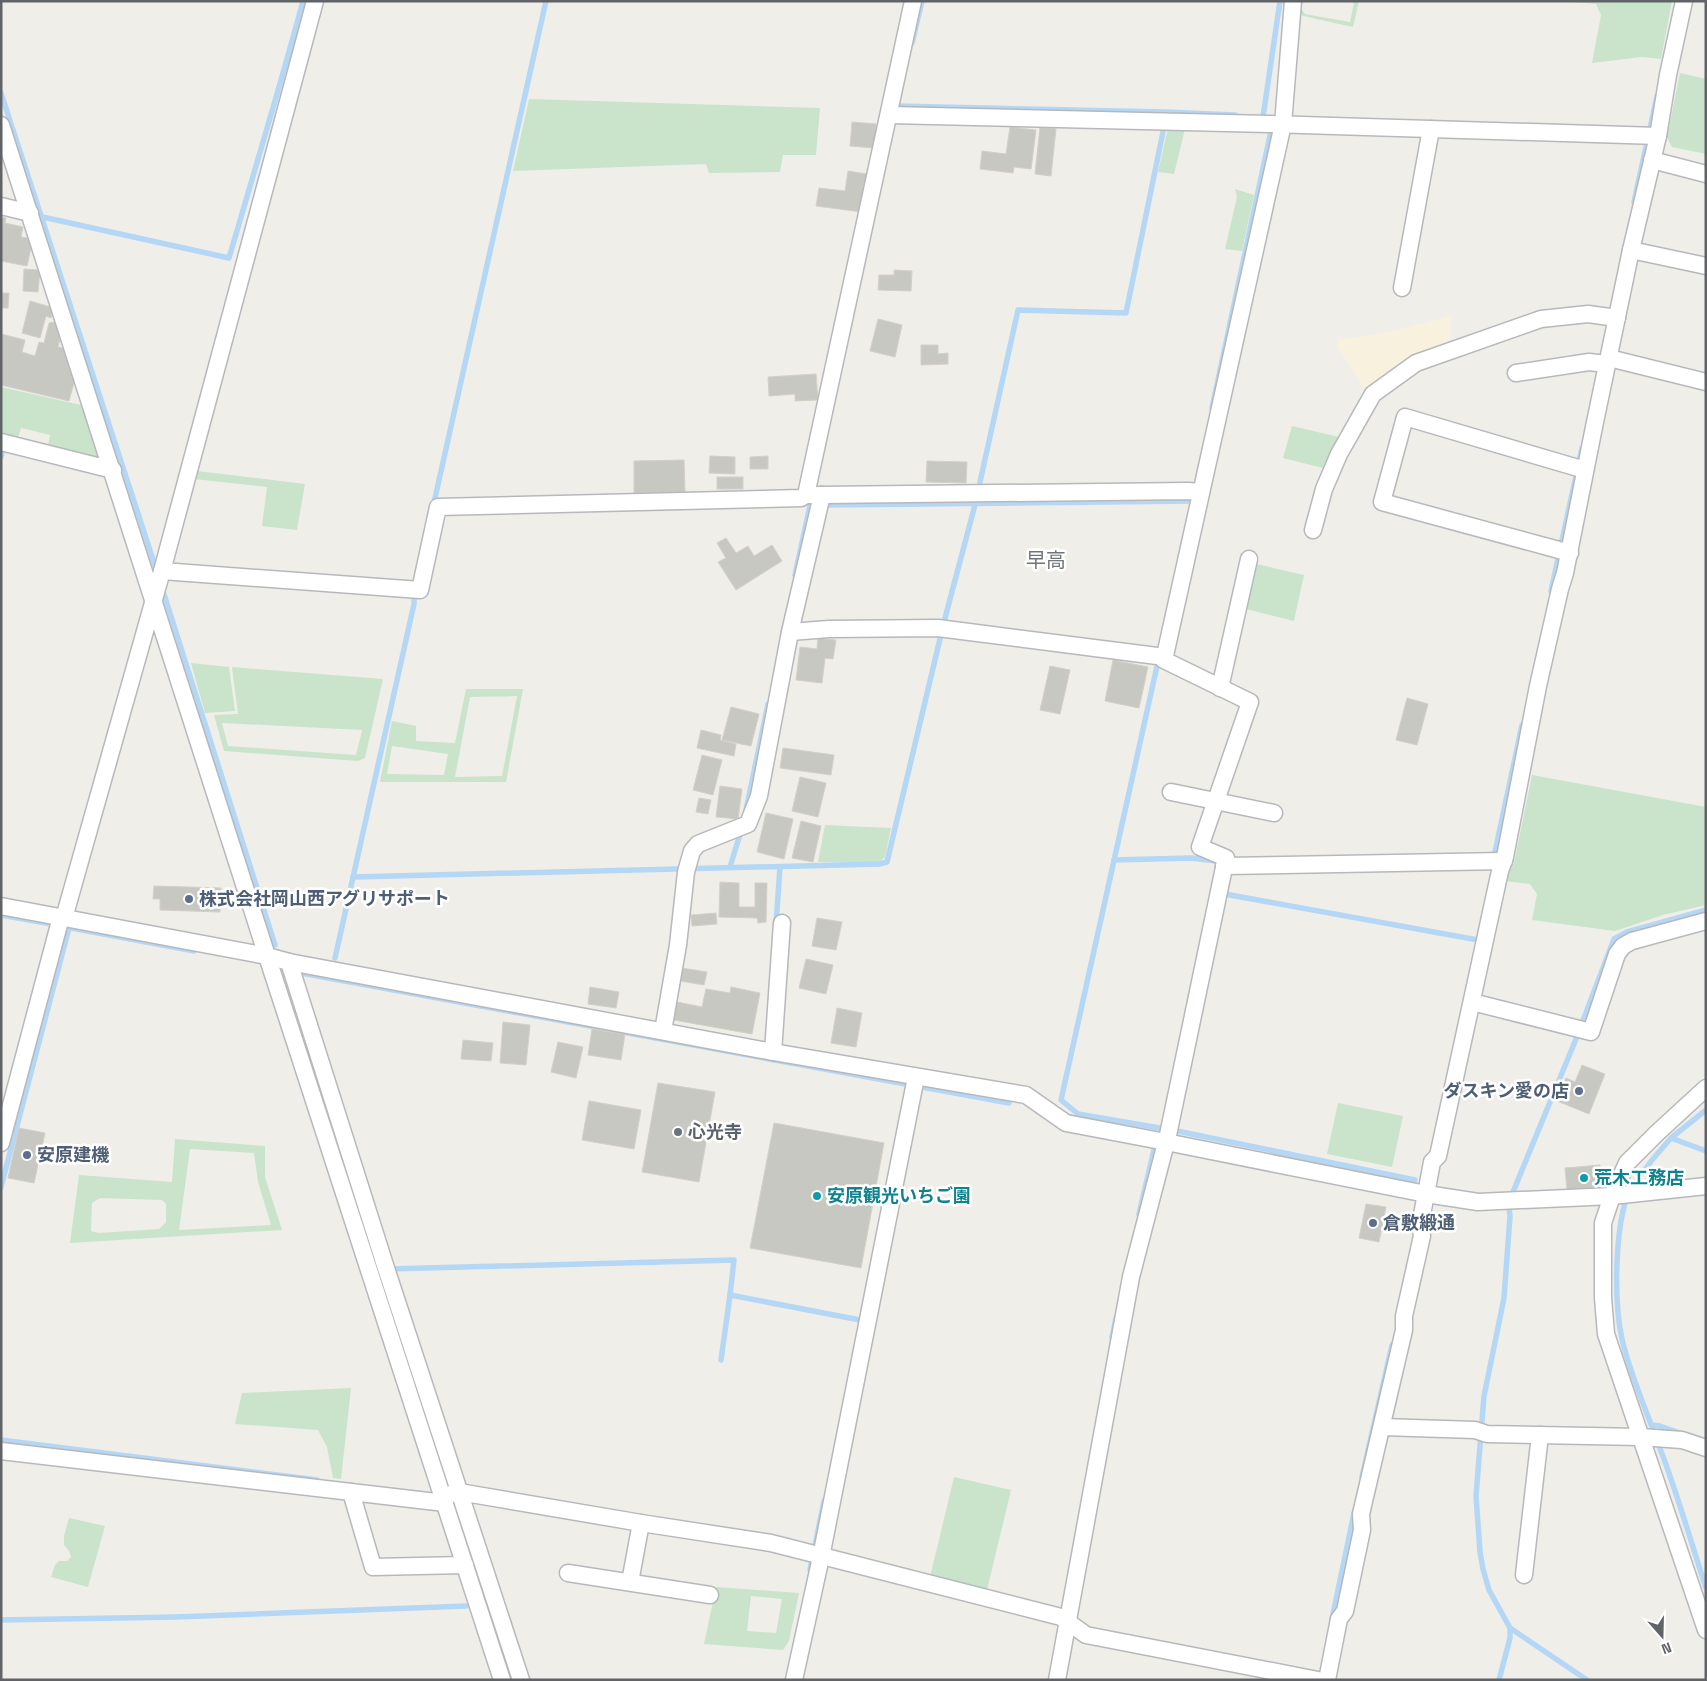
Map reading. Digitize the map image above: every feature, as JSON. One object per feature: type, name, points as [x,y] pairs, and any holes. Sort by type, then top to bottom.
[{"type":"street","points":[[1,1144],[60,922],[162,572],[316,1]]},
{"type":"street","points":[[663,1031],[678,945],[686,869],[692,851],[698,844],[748,824],[759,796],[790,632],[813,495],[894,115],[913,1]]},
{"type":"street","points":[[1160,656],[1195,491],[1279,121],[1293,1]]},
{"type":"street","points":[[1,1450],[351,1492],[452,1493],[771,1543],[1065,1620],[1086,1635],[1320,1680],[1339,1619],[1344,1611],[1362,1530],[1361,1514],[1404,1330],[1404,1316],[1422,1236],[1420,1225],[1432,1162],[1438,1156],[1500,871],[1504,861],[1527,752],[1528,735],[1538,686],[1570,553],[1585,470],[1631,250],[1652,160],[1651,136],[1668,75],[1684,1]]},
{"type":"street","points":[[894,115],[1279,121],[1431,129],[1651,136]]},
{"type":"street","points":[[1,124],[155,594],[267,956],[452,1493],[520,1680]]},
{"type":"street","points":[[1402,288],[1431,129]]},
{"type":"street","points":[[1652,160],[1706,174]]},
{"type":"street","points":[[1,206],[30,213]]},
{"type":"street","points":[[1631,250],[1706,266]]},
{"type":"street","points":[[1313,530],[1324,490],[1335,463],[1373,394],[1416,363],[1541,319],[1588,314],[1617,318]]},
{"type":"street","points":[[1516,373],[1608,361],[1706,382]]},
{"type":"street","points":[[1570,553],[1382,502],[1405,417],[1585,470]]},
{"type":"street","points":[[1,442],[113,470]]},
{"type":"street","points":[[162,572],[420,590],[438,507],[801,498],[813,495],[1195,491]]},
{"type":"street","points":[[1220,688],[1249,559]]},
{"type":"street","points":[[790,632],[829,629],[943,628],[1160,656],[1164,660],[1250,702],[1200,847],[1226,858],[1168,1134],[1131,1278],[1065,1620],[1057,1680]]},
{"type":"street","points":[[1171,792],[1274,813]]},
{"type":"street","points":[[1224,866],[1504,861]]},
{"type":"street","points":[[1,906],[60,922],[267,956],[289,962],[773,1052],[915,1083],[1026,1095],[1066,1123],[1168,1134],[1426,1194],[1478,1202],[1612,1196],[1706,1186]]},
{"type":"street","points":[[1472,1002],[1591,1032],[1617,954],[1623,946],[1632,941],[1706,921]]},
{"type":"street","points":[[773,1052],[782,923]]},
{"type":"street","points":[[289,962],[386,1269],[452,1493],[465,1565],[502,1680]]},
{"type":"street","points":[[794,1680],[816,1556],[915,1083]]},
{"type":"street","points":[[1706,1088],[1627,1163],[1612,1196],[1603,1223],[1603,1298],[1606,1334],[1652,1437],[1706,1630]]},
{"type":"street","points":[[1382,1427],[1540,1435],[1652,1437],[1682,1440],[1706,1448]]},
{"type":"street","points":[[1524,1575],[1540,1435]]},
{"type":"street","points":[[351,1492],[373,1567],[465,1565]]},
{"type":"street","points":[[630,1582],[641,1524]]},
{"type":"street","points":[[568,1573],[710,1595]]},
{"type":"green space","points":[[1299,1],[1303,1],[1301,8],[1305,14],[1350,22],[1354,3],[1347,1],[1359,1],[1353,27],[1303,16],[1298,10]]},
{"type":"green space","points":[[1561,1],[1672,1],[1661,59],[1642,57],[1592,63],[1601,15],[1596,4]]},
{"type":"green space","points":[[1680,73],[1706,79],[1706,154],[1672,147],[1667,137]]},
{"type":"green space","points":[[529,99],[820,108],[816,155],[783,155],[780,172],[709,173],[706,164],[513,171]]},
{"type":"green space","points":[[1168,128],[1185,129],[1174,174],[1158,172]]},
{"type":"green space","points":[[1235,189],[1254,195],[1242,251],[1225,249],[1237,197]]},
{"type":"green space","points":[[1,387],[81,405],[99,458],[48,445],[50,435],[21,428],[18,438],[1,434]]},
{"type":"green space","points":[[1292,426],[1343,438],[1331,470],[1283,458]]},
{"type":"green space","points":[[197,471],[305,484],[297,530],[262,526],[267,487],[194,479]]},
{"type":"green space","points":[[1252,563],[1304,575],[1294,621],[1242,608]]},
{"type":"green space","points":[[191,663],[229,667],[235,711],[205,713]]},
{"type":"green space","points":[[232,667],[383,679],[365,758],[358,761],[224,751],[214,715],[238,714]],"holes":[[[222,723],[362,730],[356,755],[228,746]]]},
{"type":"green space","points":[[466,689],[523,689],[506,782],[380,782],[392,721],[416,726],[416,741],[455,743]],"holes":[[[517,696],[502,776],[455,777],[470,697]],[[392,746],[448,754],[444,775],[387,774]]]},
{"type":"green space","points":[[1532,775],[1706,807],[1706,905],[1663,915],[1615,931],[1532,920],[1537,894],[1530,884],[1504,881],[1514,863]]},
{"type":"green space","points":[[825,825],[891,828],[885,857],[879,862],[818,862]]},
{"type":"green space","points":[[1338,1103],[1403,1116],[1392,1167],[1327,1154]]},
{"type":"green space","points":[[175,1139],[265,1146],[265,1177],[282,1230],[70,1243],[79,1175],[172,1182]],"holes":[[[190,1149],[254,1153],[258,1182],[271,1225],[179,1230]],[[100,1198],[162,1200],[166,1204],[166,1222],[159,1229],[99,1233],[91,1231],[92,1203]]]},
{"type":"green space","points":[[351,1388],[341,1479],[333,1478],[327,1447],[318,1430],[235,1424],[242,1393]]},
{"type":"green space","points":[[954,1477],[1011,1490],[987,1590],[930,1577]]},
{"type":"green space","points":[[69,1518],[105,1526],[88,1587],[51,1577],[55,1565],[59,1561],[67,1561],[71,1557],[64,1545],[64,1536]]},
{"type":"green space","points":[[716,1587],[799,1593],[789,1641],[783,1650],[704,1644]],"holes":[[[751,1596],[782,1599],[776,1633],[747,1631]]]},
{"type":"sand","points":[[1452,315],[1448,346],[1369,395],[1337,347],[1339,339],[1368,336]]},
{"type":"building","points":[[852,122],[876,124],[874,148],[850,146]]},
{"type":"building","points":[[1010,127],[1036,130],[1031,169],[1014,167],[1013,173],[980,169],[982,151],[1006,154]]},
{"type":"building","points":[[1040,127],[1056,129],[1051,176],[1035,174]]},
{"type":"building","points":[[848,171],[867,174],[862,212],[816,206],[819,188],[845,191]]},
{"type":"building","points":[[1,217],[6,218],[5,223],[23,227],[21,237],[33,239],[27,266],[1,261]]},
{"type":"building","points":[[24,269],[40,270],[38,292],[23,291]]},
{"type":"building","points":[[894,270],[912,271],[911,291],[878,290],[879,275],[894,275]]},
{"type":"building","points":[[1,293],[9,293],[8,308],[1,308]]},
{"type":"building","points":[[30,301],[54,308],[51,318],[46,316],[40,338],[22,333]]},
{"type":"building","points":[[878,319],[902,325],[895,357],[870,351]]},
{"type":"building","points":[[59,321],[62,332],[58,347],[64,348],[75,379],[69,401],[1,385],[1,334],[25,340],[22,352],[35,356],[39,342],[44,343],[49,323]]},
{"type":"building","points":[[921,345],[938,345],[938,354],[948,353],[948,364],[921,365]]},
{"type":"building","points":[[816,374],[818,400],[795,401],[795,394],[769,396],[768,377]]},
{"type":"building","points":[[710,456],[735,457],[735,474],[709,473]]},
{"type":"building","points":[[768,456],[768,469],[750,469],[750,457]]},
{"type":"building","points":[[684,460],[685,492],[634,493],[634,461]]},
{"type":"building","points":[[927,461],[967,462],[966,483],[926,482]]},
{"type":"building","points":[[717,477],[743,477],[743,489],[717,489]]},
{"type":"building","points":[[726,538],[736,553],[748,546],[754,556],[772,545],[782,561],[736,590],[718,562],[726,558],[717,543]]},
{"type":"building","points":[[818,638],[836,640],[833,659],[825,658],[822,683],[796,680],[800,647],[817,649]]},
{"type":"building","points":[[1113,660],[1148,667],[1139,708],[1105,701]]},
{"type":"building","points":[[1050,666],[1070,670],[1060,714],[1040,710]]},
{"type":"building","points":[[1407,698],[1428,704],[1417,745],[1396,740]]},
{"type":"building","points":[[731,707],[759,714],[751,746],[722,740]]},
{"type":"building","points":[[701,730],[721,735],[720,740],[736,744],[734,756],[697,748]]},
{"type":"building","points":[[783,748],[834,755],[831,775],[780,768]]},
{"type":"building","points":[[702,755],[722,760],[713,795],[693,790]]},
{"type":"building","points":[[800,777],[826,783],[818,817],[792,811]]},
{"type":"building","points":[[720,786],[742,789],[738,819],[716,817]]},
{"type":"building","points":[[699,798],[711,800],[708,814],[696,812]]},
{"type":"building","points":[[766,813],[793,819],[784,859],[757,852]]},
{"type":"building","points":[[801,821],[821,826],[813,862],[792,858]]},
{"type":"building","points":[[720,882],[739,883],[739,907],[755,907],[755,883],[767,883],[766,922],[758,923],[757,918],[719,917]]},
{"type":"building","points":[[154,886],[221,888],[220,912],[160,910],[160,899],[153,899]]},
{"type":"building","points":[[716,913],[717,924],[692,926],[691,915]]},
{"type":"building","points":[[817,918],[842,922],[836,950],[812,946]]},
{"type":"building","points":[[806,959],[833,965],[826,994],[799,988]]},
{"type":"building","points":[[682,968],[707,972],[704,985],[680,981]]},
{"type":"building","points":[[590,987],[619,992],[616,1008],[588,1004]]},
{"type":"building","points":[[731,987],[760,993],[752,1034],[674,1020],[677,1002],[702,1007],[706,989],[730,993]]},
{"type":"building","points":[[837,1008],[862,1013],[856,1047],[831,1043]]},
{"type":"building","points":[[503,1022],[530,1025],[526,1065],[500,1063]]},
{"type":"building","points":[[592,1029],[625,1034],[621,1060],[588,1055]]},
{"type":"building","points":[[463,1040],[493,1043],[491,1061],[461,1059]]},
{"type":"building","points":[[558,1042],[583,1047],[576,1078],[551,1072]]},
{"type":"building","name":"ダスキン愛の店","points":[[1582,1065],[1605,1074],[1589,1114],[1557,1101],[1566,1078],[1575,1082]]},
{"type":"building","points":[[658,1083],[715,1092],[699,1182],[642,1172]]},
{"type":"building","points":[[589,1101],[641,1110],[634,1149],[582,1140]]},
{"type":"building","name":"安原観光いちご園","points":[[774,1123],[884,1143],[861,1268],[750,1248]]},
{"type":"building","points":[[19,1128],[45,1133],[34,1183],[8,1178]]},
{"type":"building","name":"荒木工務店","points":[[1600,1165],[1602,1187],[1567,1190],[1565,1168]]},
{"type":"building","name":"倉敷緞通","points":[[1366,1204],[1386,1207],[1379,1242],[1359,1238]]},
{"type":"waterway","points":[[38,216],[229,258],[303,1]]},
{"type":"waterway","points":[[433,507],[546,1]]},
{"type":"waterway","points":[[912,43],[922,1]]},
{"type":"waterway","points":[[1263,117],[1280,1]]},
{"type":"waterway","points":[[1,93],[157,572]]},
{"type":"waterway","points":[[1634,202],[1657,96]]},
{"type":"waterway","points":[[897,106],[1235,115]]},
{"type":"waterway","points":[[1212,408],[1272,126]]},
{"type":"waterway","points":[[980,482],[1018,310],[1126,313],[1164,127]]},
{"type":"waterway","points":[[1,457],[3,448]]},
{"type":"waterway","points":[[1551,591],[1582,448]]},
{"type":"waterway","points":[[795,575],[812,496]]},
{"type":"waterway","points":[[353,877],[879,864],[887,862],[944,622],[976,501]]},
{"type":"waterway","points":[[829,505],[1192,501]]},
{"type":"waterway","points":[[162,588],[275,945]]},
{"type":"waterway","points":[[335,958],[414,604],[414,592]]},
{"type":"waterway","points":[[1159,657],[1061,1100],[1078,1114],[1177,1131],[1415,1180]]},
{"type":"waterway","points":[[746,810],[768,704]]},
{"type":"waterway","points":[[1495,852],[1522,725]]},
{"type":"waterway","points":[[730,867],[741,831]]},
{"type":"waterway","points":[[1114,860],[1191,858],[1216,861]]},
{"type":"waterway","points":[[776,924],[780,867]]},
{"type":"waterway","points":[[1219,893],[1478,940]]},
{"type":"waterway","points":[[1513,1192],[1576,1039],[1614,939],[1627,932],[1706,910]]},
{"type":"waterway","points":[[1,915],[57,925]]},
{"type":"waterway","points":[[66,927],[194,951]]},
{"type":"waterway","points":[[1,1187],[69,928]]},
{"type":"waterway","points":[[301,973],[1009,1103]]},
{"type":"waterway","points":[[1636,1182],[1671,1138],[1706,1110]]},
{"type":"waterway","points":[[1671,1138],[1706,1151]]},
{"type":"waterway","points":[[1139,1214],[1154,1150]]},
{"type":"waterway","points":[[1625,1203],[1619,1234],[1617,1271],[1619,1324],[1622,1339],[1635,1382],[1673,1485],[1706,1588]]},
{"type":"waterway","points":[[1499,1680],[1510,1638],[1510,1628],[1489,1590],[1483,1569],[1476,1496],[1484,1396],[1504,1298],[1509,1208]]},
{"type":"waterway","points":[[388,1269],[734,1260],[730,1295],[860,1320]]},
{"type":"waterway","points":[[378,1268],[511,1680]]},
{"type":"waterway","points":[[721,1360],[730,1295]]},
{"type":"waterway","points":[[1112,1338],[1116,1318]]},
{"type":"waterway","points":[[1362,1477],[1392,1345]]},
{"type":"waterway","points":[[1652,1425],[1680,1433]]},
{"type":"waterway","points":[[1,1440],[317,1480]]},
{"type":"waterway","points":[[810,1570],[824,1501]]},
{"type":"waterway","points":[[1332,1619],[1354,1513]]},
{"type":"waterway","points":[[1,1620],[176,1617],[466,1606]]},
{"type":"waterway","points":[[1510,1628],[1587,1680]]},
{"type":"place","name":"株式会社岡山西アグリサポート","points":[[189,899]]},
{"type":"place","name":"ダスキン愛の店","points":[[1579,1091]]},
{"type":"place","name":"心光寺","points":[[678,1132]]},
{"type":"place","name":"安原建機","points":[[27,1155]]},
{"type":"place","name":"荒木工務店","points":[[1584,1178]]},
{"type":"place","name":"安原観光いちご園","points":[[817,1196]]},
{"type":"place","name":"倉敷緞通","points":[[1373,1223]]},
{"type":"district","name":"早高","points":[[1046,560]]}]
